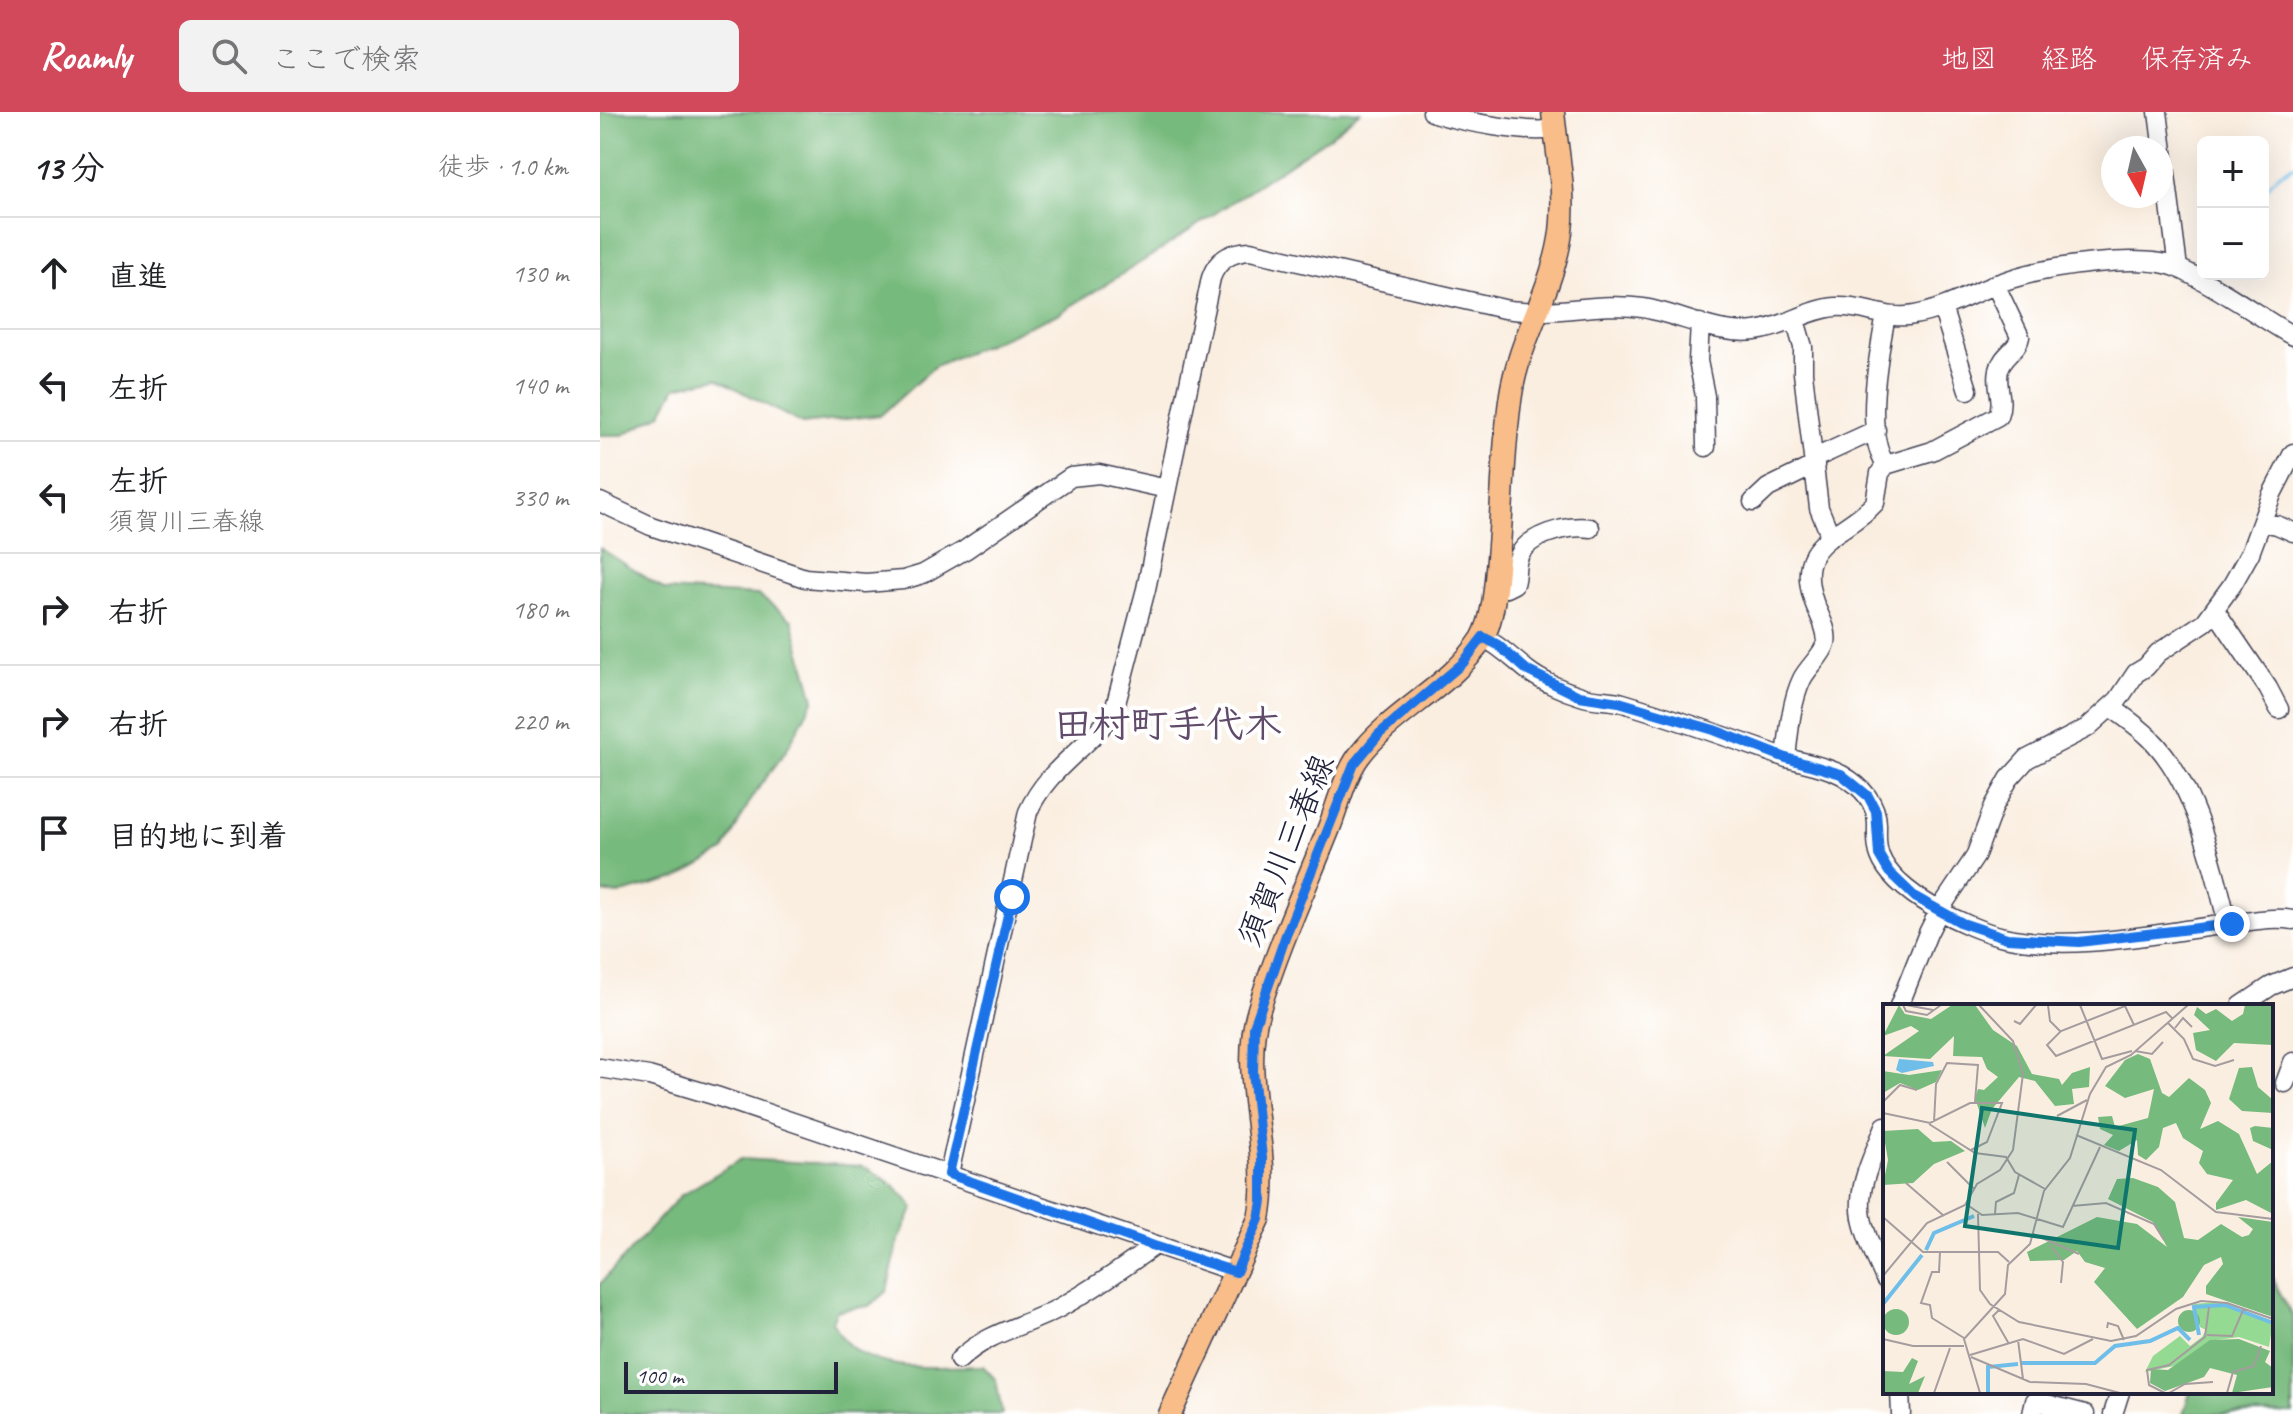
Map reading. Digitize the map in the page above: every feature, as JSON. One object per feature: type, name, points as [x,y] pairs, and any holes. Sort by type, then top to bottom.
[{"type":"main road","name":"須賀川三春線","points":[[1170,1414],[1259,1219],[1262,1158],[1253,1072],[1254,1027],[1286,935],[1354,764],[1379,734],[1463,663],[1483,637],[1496,580],[1506,431],[1512,389],[1560,237],[1564,199],[1554,120]]},
{"type":"street","points":[[1432,112],[1529,131],[1547,131],[1554,120]]},
{"type":"street","points":[[2158,112],[2178,268]]},
{"type":"street","points":[[949,1174],[1028,812],[1047,779],[1103,727],[1114,711],[1146,589],[1211,278],[1215,268],[1233,253],[1250,251],[1524,313],[1640,307],[1738,332],[1768,329],[1819,309],[1838,307],[1886,315],[1914,315],[2028,274],[2135,260],[2178,268],[2293,336]]},
{"type":"street","points":[[1786,758],[1793,707],[1801,682],[1826,644],[1824,627],[1810,591],[1808,571],[1816,550],[1830,535],[1875,503],[1880,473],[1886,465],[1932,451],[1998,416],[2002,405],[1999,367],[2019,343],[2020,337],[1995,284]]},
{"type":"street","points":[[1942,307],[1968,390]]},
{"type":"street","points":[[1886,315],[1878,366],[1876,430],[1886,465]]},
{"type":"street","points":[[1795,320],[1803,347],[1803,373],[1819,508],[1830,535]]},
{"type":"street","points":[[1700,323],[1698,361],[1705,396],[1706,447]]},
{"type":"street","points":[[1753,502],[1768,488],[1876,430]]},
{"type":"street","points":[[1900,1004],[1940,909],[1975,857],[1994,806],[2009,779],[2027,759],[2075,737],[2111,707],[2136,673],[2158,653],[2194,631],[2215,610],[2250,553],[2272,494],[2293,453]]},
{"type":"street","points":[[600,502],[651,526],[805,578],[866,583],[903,580],[923,574],[965,550],[1071,477],[1099,474],[1167,489]]},
{"type":"street","points":[[2262,522],[2293,532]]},
{"type":"street","points":[[1496,580],[1506,588],[1514,584],[1518,557],[1525,546],[1549,533],[1590,528]]},
{"type":"street","points":[[2215,610],[2279,709]]},
{"type":"street","points":[[1483,637],[1498,645],[1528,671],[1579,696],[1632,706],[1714,730],[1786,758],[1841,774],[1868,796],[1876,811],[1876,842],[1884,864],[1915,897],[1983,931],[2007,938],[2038,941],[2095,941],[2263,919],[2293,920]]},
{"type":"street","points":[[2111,707],[2150,738],[2183,786],[2204,836],[2228,925]]},
{"type":"street","points":[[2244,1004],[2271,986],[2293,977]]},
{"type":"street","points":[[2285,1083],[2293,1062]]},
{"type":"street","points":[[600,1068],[649,1076],[716,1096],[1236,1272]]},
{"type":"street","points":[[1883,1131],[1861,1199],[1867,1234],[1883,1274]]},
{"type":"street","points":[[959,1360],[977,1345],[1082,1295],[1154,1246]]},
{"type":"street","points":[[1900,1394],[1901,1414]]},
{"type":"street","points":[[2113,1414],[2119,1394]]},
{"type":"street","points":[[2032,1414],[2035,1401],[2085,1414]]},
{"type":"green space","points":[[600,112],[1360,112],[1329,137],[1159,251],[1058,314],[935,366],[881,415],[802,424],[717,378],[676,387],[661,414],[623,435],[600,435]]},
{"type":"green space","points":[[600,548],[665,590],[758,595],[792,620],[814,699],[786,751],[752,797],[724,851],[677,878],[618,894],[600,892]]},
{"type":"green space","points":[[741,1159],[861,1166],[897,1189],[914,1208],[899,1239],[887,1291],[869,1306],[836,1311],[832,1322],[847,1343],[876,1360],[912,1366],[983,1366],[996,1380],[1002,1414],[600,1414],[600,1284],[680,1196]]},
{"type":"green space","points":[[2273,1280],[2293,1317],[2293,1414],[2183,1414],[2189,1394],[2273,1394]]},
{"type":"waterway","points":[[2269,185],[2293,166]]},
{"type":"district","name":"田村町手代木","points":[[1168,724]]},
{"type":"route","points":[[1012,897],[949,1174],[1236,1272],[1259,1219],[1262,1201],[1262,1158],[1253,1072],[1254,1027],[1286,935],[1354,764],[1379,734],[1463,663],[1483,637],[1498,645],[1528,671],[1579,696],[1619,702],[1714,730],[1786,758],[1841,774],[1868,796],[1876,811],[1876,842],[1879,855],[1889,872],[1915,897],[1962,923],[2007,938],[2079,942],[2232,924]]}]
